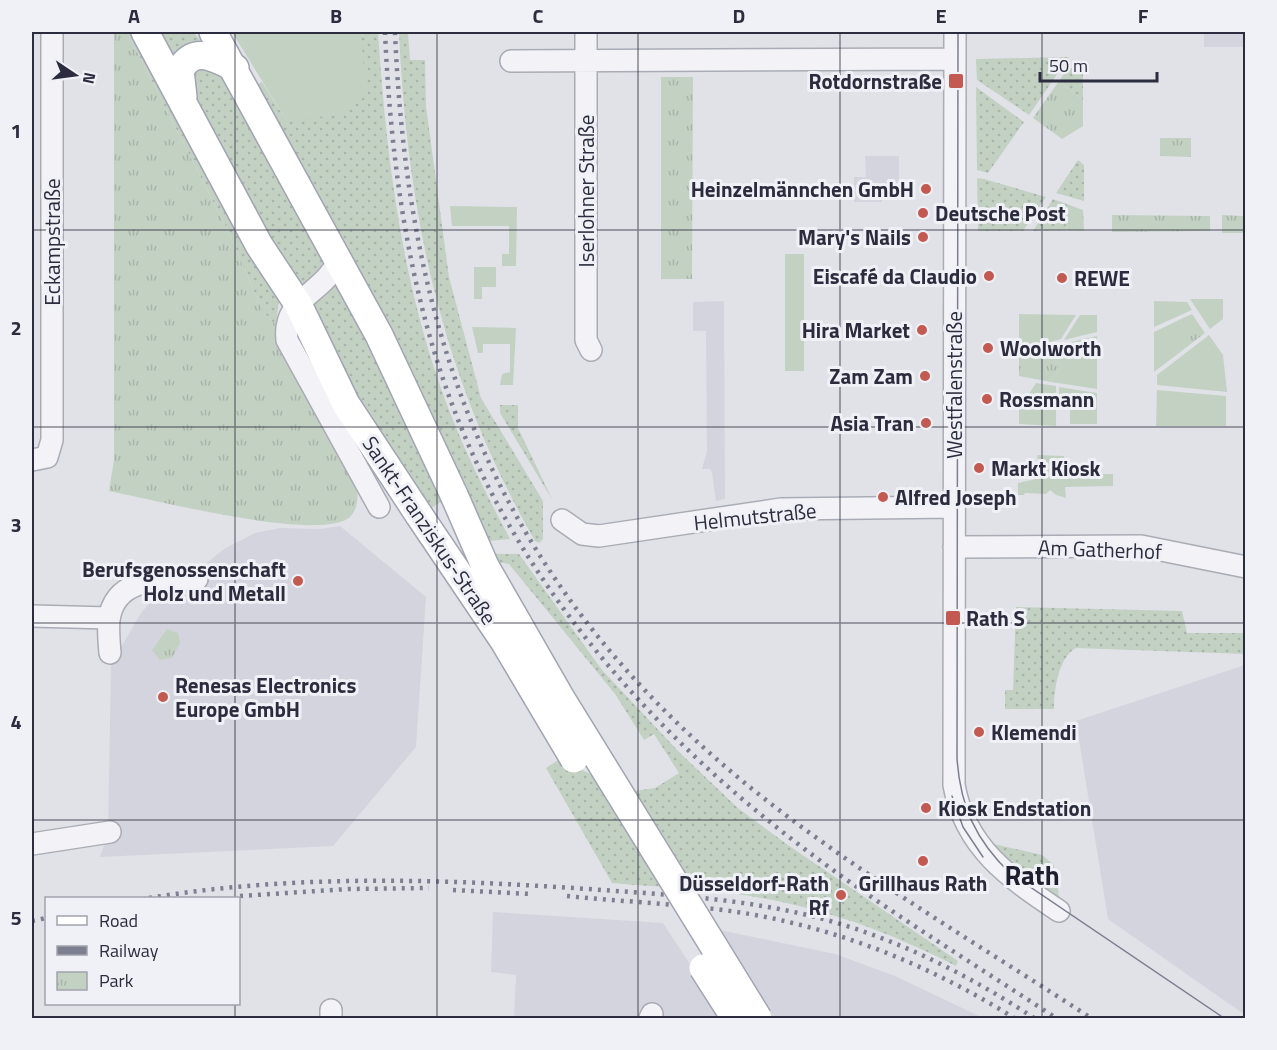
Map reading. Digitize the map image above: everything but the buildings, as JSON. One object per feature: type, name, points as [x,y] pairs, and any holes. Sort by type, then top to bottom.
[{"type":"main road","name":"Sankt-Franziskus-Straße","points":[[145,32],[260,245],[298,304],[346,404],[504,641],[735,1018]]},
{"type":"main road","name":"Sankt-Franziskus-Straße","points":[[213,32],[235,68],[402,381],[484,566],[559,695],[758,1018]]},
{"type":"main road","points":[[184,101],[178,75],[183,63],[190,57],[203,54],[235,68]]},
{"type":"street","name":"Eckampstraße","points":[[41,456],[52,440],[52,32]]},
{"type":"street","name":"Iserlohner Straße","points":[[586,32],[586,340],[591,350]]},
{"type":"street","name":"Westfalenstraße","points":[[955,32],[954,761],[957,798],[966,825],[986,855],[1009,877],[1059,911]]},
{"type":"street","points":[[511,62],[954,59]]},
{"type":"street","points":[[338,260],[332,272],[289,315],[287,323],[289,347],[379,507]]},
{"type":"street","name":"Helmutstraße","points":[[562,520],[582,534],[599,536],[783,509],[954,507]]},
{"type":"street","name":"Am Gatherhof","points":[[954,547],[1141,546],[1245,567]]},
{"type":"street","points":[[110,652],[109,618],[115,605],[128,588],[138,583],[197,579]]},
{"type":"street","points":[[32,616],[109,618]]},
{"type":"street","points":[[32,844],[110,832]]},
{"type":"shaded area","points":[[1204,32],[1245,32],[1245,47],[1204,47]]},
{"type":"shaded area","points":[[865,156],[899,156],[899,188],[882,188],[882,202],[854,202],[854,177],[866,177]]},
{"type":"shaded area","points":[[724,301],[725,499],[716,501],[712,472],[710,469],[702,469],[707,451],[706,331],[693,331],[693,302]]},
{"type":"shaded area","points":[[340,526],[426,597],[416,747],[333,846],[100,857],[108,834],[111,664],[141,613],[163,588],[196,572],[224,549],[255,533],[280,528],[320,529]]},
{"type":"shaded area","points":[[1246,665],[1245,1015],[1108,919],[1076,721]]},
{"type":"shaded area","points":[[493,912],[663,923],[725,1018],[514,1018],[516,975],[491,972]]},
{"type":"shaded area","points":[[715,929],[835,954],[895,976],[983,1018],[772,1018]]},
{"type":"green space","points":[[114,32],[127,32],[229,233],[263,312],[276,325],[278,343],[357,486],[356,507],[350,517],[333,524],[306,525],[272,522],[196,510],[109,491],[114,460]]},
{"type":"green space","points":[[127,32],[135,32],[279,299],[276,325],[263,312],[229,233]]},
{"type":"green space","points":[[153,32],[193,32],[203,43],[174,63]]},
{"type":"green space","points":[[232,32],[341,32],[362,42],[366,96],[340,115],[286,120]]},
{"type":"green space","points":[[341,32],[378,32],[391,169],[416,305],[428,350],[450,413],[474,468],[510,539],[489,541],[254,86],[262,82],[286,120]]},
{"type":"green space","points":[[399,32],[408,32],[410,60],[425,60],[426,106],[449,277],[481,398],[543,501],[543,539],[539,543],[535,541],[503,480],[476,419],[454,358],[436,295],[421,231],[411,167],[403,100]]},
{"type":"green space","points":[[1069,57],[1029,115],[977,80],[976,59]]},
{"type":"green space","points":[[214,62],[332,260],[302,298],[184,92],[183,70]]},
{"type":"green space","points":[[1068,68],[1083,68],[1083,100],[1059,81]]},
{"type":"green space","points":[[661,77],[693,77],[692,279],[661,279]]},
{"type":"green space","points":[[1059,81],[1083,100],[1083,126],[1062,139],[1033,118]]},
{"type":"green space","points":[[976,87],[1024,122],[988,173],[977,170]]},
{"type":"green space","points":[[1160,138],[1191,138],[1191,157],[1160,156]]},
{"type":"green space","points":[[1078,160],[1084,165],[1084,201],[1056,193]]},
{"type":"green space","points":[[977,178],[1046,197],[1023,231],[978,231]]},
{"type":"green space","points":[[1053,199],[1061,202],[1067,230],[1033,231]]},
{"type":"green space","points":[[1061,202],[1083,210],[1084,231],[1067,230]]},
{"type":"green space","points":[[450,206],[517,207],[516,266],[502,266],[502,254],[509,254],[509,226],[452,226]]},
{"type":"green space","points":[[1112,215],[1210,216],[1210,231],[1112,232]]},
{"type":"green space","points":[[1222,215],[1245,216],[1245,233],[1222,233]]},
{"type":"green space","points":[[785,254],[804,254],[804,371],[785,371]]},
{"type":"green space","points":[[474,267],[496,267],[496,287],[482,287],[482,299],[474,299]]},
{"type":"green space","points":[[334,271],[448,498],[422,513],[304,303]]},
{"type":"green space","points":[[1190,299],[1223,299],[1223,319],[1210,329]]},
{"type":"green space","points":[[1154,301],[1187,302],[1192,310],[1154,327]]},
{"type":"green space","points":[[1019,314],[1076,315],[1061,339],[1019,351]]},
{"type":"green space","points":[[1192,314],[1205,333],[1183,350],[1183,318]]},
{"type":"green space","points":[[1080,315],[1097,315],[1097,332],[1064,340]]},
{"type":"green space","points":[[1183,318],[1183,350],[1154,372],[1154,332]]},
{"type":"green space","points":[[472,327],[516,328],[513,385],[500,385],[502,374],[510,372],[510,344],[483,344],[483,353],[478,353]]},
{"type":"green space","points":[[1209,335],[1223,355],[1227,392],[1157,385],[1157,375]]},
{"type":"green space","points":[[1097,336],[1097,389],[1051,382],[1062,365],[1051,359],[1063,344]]},
{"type":"green space","points":[[1055,346],[1048,357],[1062,365],[1051,382],[1019,376],[1019,355]]},
{"type":"green space","points":[[1036,383],[1056,386],[1056,426],[1019,424],[1019,409]]},
{"type":"green space","points":[[1059,387],[1097,393],[1097,424],[1070,424],[1070,409],[1059,409]]},
{"type":"green space","points":[[1157,390],[1226,396],[1226,426],[1156,426]]},
{"type":"green space","points":[[500,405],[518,405],[518,428],[553,501],[500,413]]},
{"type":"green space","points":[[1037,455],[1064,456],[1065,465],[1089,465],[1089,474],[1113,474],[1113,486],[1065,487],[1066,498],[1050,490],[1046,494],[1018,495],[1018,483],[1040,478]]},
{"type":"green space","points":[[440,553],[519,554],[602,670],[680,753],[739,809],[958,961],[956,966],[874,929],[791,904],[716,891],[612,883],[546,768],[560,759],[627,792],[655,788],[679,773],[654,734],[644,740],[615,694],[509,564]]},
{"type":"green space","points":[[1016,607],[1182,611],[1187,633],[1245,633],[1245,654],[1076,648],[1065,659],[1058,675],[1054,709],[1005,709],[1005,690],[1013,690]]},
{"type":"green space","points":[[167,629],[178,633],[180,643],[172,658],[160,660],[152,650]]},
{"type":"green space","points":[[989,843],[1042,855],[1054,865],[1059,897],[1062,899],[1058,902],[1023,877]]},
{"type":"tram line","points":[[958,32],[957,758],[966,807],[988,849],[1011,874],[1224,1018]]},
{"type":"tram line","points":[[952,796],[963,827],[983,857]]},
{"type":"railway","points":[[385,32],[392,135],[399,187],[407,239],[431,341],[466,439],[492,493],[521,545],[554,595],[590,643],[670,733],[759,813],[867,894],[1056,1018]]},
{"type":"railway","points":[[395,32],[404,146],[421,253],[447,354],[483,450],[530,540],[589,626],[661,707],[746,784],[829,847],[916,906],[1091,1018]]},
{"type":"railway","points":[[156,897],[259,885],[423,881],[588,889],[745,903],[807,915],[889,941],[964,976],[1034,1018]]},
{"type":"railway","points":[[240,896],[348,889],[429,888]]},
{"type":"railway","points":[[453,890],[531,894]]},
{"type":"railway","points":[[567,896],[722,910],[780,920],[815,929],[918,966],[983,999],[1014,1018]]},
{"type":"railway","points":[[32,921],[45,918]]},
{"type":"place","name":"Rotdornstraße","points":[[956,81]]},
{"type":"place","name":"Heinzelmännchen GmbH","points":[[926,189]]},
{"type":"place","name":"Deutsche Post","points":[[923,213]]},
{"type":"place","name":"Mary's Nails","points":[[923,237]]},
{"type":"place","name":"Eiscafé da Claudio","points":[[989,276]]},
{"type":"place","name":"REWE","points":[[1062,278]]},
{"type":"place","name":"Hira Market","points":[[922,330]]},
{"type":"place","name":"Woolworth","points":[[988,348]]},
{"type":"place","name":"Zam Zam","points":[[925,376]]},
{"type":"place","name":"Rossmann","points":[[987,399]]},
{"type":"place","name":"Asia Tran","points":[[926,423]]},
{"type":"place","name":"Markt Kiosk","points":[[979,468]]},
{"type":"place","name":"Alfred Joseph","points":[[883,497]]},
{"type":"place","name":"Berufsgenossenschaft Holz und Metall","points":[[298,581]]},
{"type":"place","name":"Rath S","points":[[953,618]]},
{"type":"place","name":"Renesas Electronics Europe GmbH","points":[[163,697]]},
{"type":"place","name":"Klemendi","points":[[979,732]]},
{"type":"place","name":"Kiosk Endstation","points":[[926,808]]},
{"type":"place","name":"Grillhaus Rath","points":[[923,861]]},
{"type":"place","name":"Düsseldorf-Rath Rf","points":[[841,895]]},
{"type":"district","name":"Rath","points":[[1032,874]]}]
